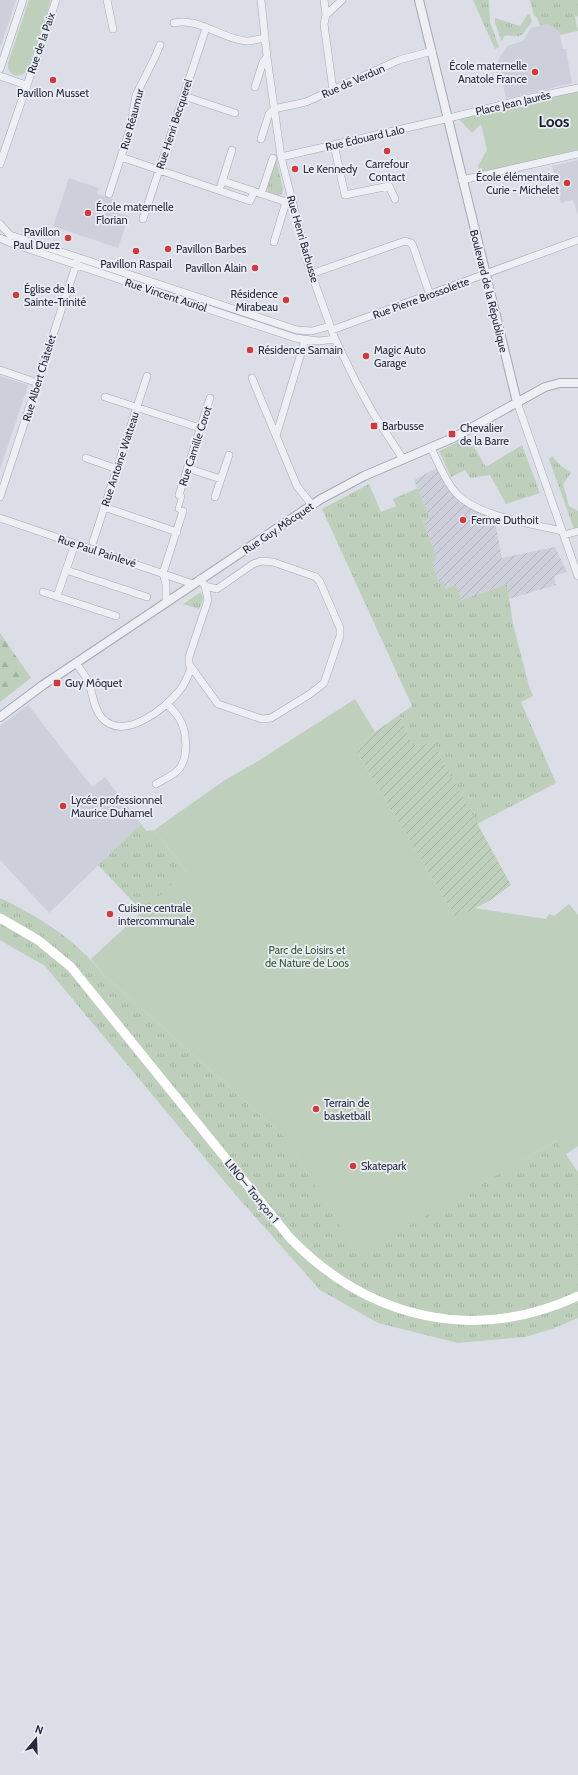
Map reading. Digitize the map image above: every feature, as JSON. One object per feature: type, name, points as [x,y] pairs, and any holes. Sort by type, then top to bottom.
[{"type":"main road","name":"LINO— Tronçon 1","points":[[0,918],[20,928],[42,942],[71,968],[290,1238],[313,1261],[340,1281],[374,1299],[400,1309],[428,1316],[460,1320],[486,1320],[524,1315],[552,1307],[578,1296]]},
{"type":"street","points":[[0,68],[23,0]]},
{"type":"street","name":"Rue de la Paix","points":[[0,164],[56,0]]},
{"type":"street","points":[[107,0],[113,29]]},
{"type":"street","name":"Rue Henri Barbusse","points":[[261,0],[274,109],[289,202],[311,274],[335,338],[368,406],[403,459]]},
{"type":"street","points":[[324,0],[326,15],[324,24],[333,90]]},
{"type":"street","points":[[326,15],[341,0]]},
{"type":"street","name":"Boulevard de la République","points":[[419,0],[462,180],[518,402],[578,576]]},
{"type":"street","points":[[174,23],[187,22],[240,40],[251,41],[265,38]]},
{"type":"street","name":"Rue Henri Becquerel","points":[[143,219],[206,28]]},
{"type":"street","name":"Rue Réaumur","points":[[109,194],[130,129],[136,95],[160,45]]},
{"type":"street","name":"Rue de Verdun","points":[[274,109],[300,104],[405,58],[432,51]]},
{"type":"street","points":[[255,87],[263,62],[267,56]]},
{"type":"street","name":"Rue de la Paix","points":[[0,76],[26,85]]},
{"type":"street","name":"Place Jean Jaurès","points":[[448,118],[578,88]]},
{"type":"street","points":[[184,96],[235,113]]},
{"type":"street","points":[[261,139],[269,114],[274,109]]},
{"type":"street","name":"Rue Édouard Lalo","points":[[282,157],[448,118]]},
{"type":"street","points":[[334,145],[345,196],[389,186],[395,199]]},
{"type":"street","points":[[219,190],[232,150]]},
{"type":"street","points":[[462,180],[578,154]]},
{"type":"street","points":[[121,157],[250,201],[257,193],[273,158]]},
{"type":"street","points":[[223,181],[289,202],[274,242]]},
{"type":"street","name":"Rue Vincent Auriol","points":[[0,224],[10,234],[77,261],[280,333],[305,340],[319,341],[335,338]]},
{"type":"street","name":"Rue Vincent Auriol","points":[[0,238],[300,331],[331,328]]},
{"type":"street","name":"Rue Pierre Brossolette","points":[[331,328],[430,295],[578,240]]},
{"type":"street","points":[[311,274],[405,241],[411,243],[413,246],[430,295]]},
{"type":"street","name":"Rue Albert Châtelet","points":[[0,497],[77,261]]},
{"type":"street","points":[[276,436],[305,340]]},
{"type":"street","points":[[0,370],[38,383]]},
{"type":"street","name":"Rue Antoine Watteau","points":[[92,542],[147,376]]},
{"type":"street","points":[[252,378],[296,486],[312,505]]},
{"type":"street","name":"Rue Guy Môcquet","points":[[0,717],[36,690],[200,579],[312,505],[350,483],[461,434],[550,385],[564,382],[578,383]]},
{"type":"street","points":[[105,397],[200,428]]},
{"type":"street","name":"Rue Camille Corot","points":[[179,495],[210,398]]},
{"type":"street","points":[[431,448],[452,488],[465,500],[500,516],[563,533],[578,531]]},
{"type":"street","points":[[215,497],[229,455]]},
{"type":"street","points":[[86,458],[117,469]]},
{"type":"street","points":[[187,468],[221,479]]},
{"type":"street","points":[[166,602],[166,584],[163,573],[183,511],[178,509],[182,496],[179,495]]},
{"type":"street","points":[[104,507],[176,532]]},
{"type":"street","name":"Rue Paul Painlevé","points":[[0,518],[193,584]]},
{"type":"street","points":[[57,596],[75,544]]},
{"type":"street","points":[[200,579],[206,586],[208,600],[189,657],[191,668],[218,704],[262,719],[271,718],[310,694],[324,683],[340,636],[339,623],[320,582],[310,574],[273,562],[261,561],[253,564],[217,589],[206,586]]},
{"type":"street","points":[[66,570],[147,597]]},
{"type":"street","points":[[43,592],[116,616]]},
{"type":"street","points":[[76,663],[88,682],[99,715],[111,724],[123,726],[145,720],[167,704],[183,686],[191,668]]},
{"type":"street","points":[[156,784],[172,775],[179,769],[185,752],[184,732],[181,720],[167,704]]},
{"type":"shaded area","points":[[0,0],[16,0],[1,45],[0,45]]},
{"type":"shaded area","name":"École maternelle Anatole France","points":[[547,24],[559,31],[563,49],[566,49],[572,83],[506,99],[498,60],[507,46],[523,41],[531,28]]},
{"type":"shaded area","name":"École élémentaire Curie - Michelet","points":[[578,160],[578,215],[573,200],[561,203],[552,166]]},
{"type":"shaded area","name":"École maternelle Florian","points":[[69,178],[99,188],[97,194],[115,200],[112,211],[129,216],[118,248],[53,226]]},
{"type":"shaded area","points":[[0,376],[28,385],[0,470]]},
{"type":"shaded area","points":[[437,468],[457,498],[468,506],[494,517],[502,558],[555,547],[567,572],[554,576],[556,585],[509,599],[507,584],[461,600],[439,582],[431,562],[437,559],[423,521],[429,518],[414,480]]},
{"type":"shaded area","name":"Lycée professionnel Maurice Duhamel","points":[[28,705],[92,787],[105,777],[141,824],[49,913],[0,860],[0,726]]},
{"type":"green space","points":[[29,0],[51,0],[27,71],[21,75],[14,75],[9,71],[8,63]]},
{"type":"green space","points":[[473,0],[489,0],[490,22],[499,47],[495,49]]},
{"type":"green space","points":[[530,0],[578,0],[578,16],[575,17],[578,31],[560,35],[559,31],[547,24],[540,26],[534,15]]},
{"type":"green space","points":[[528,14],[530,14],[532,22],[524,33],[519,36],[504,36],[502,42],[495,23],[495,18],[520,26]]},
{"type":"green space","points":[[578,90],[578,150],[479,173],[478,166],[487,150],[481,124],[472,133],[459,119]]},
{"type":"green space","points":[[276,157],[283,189],[282,194],[279,195],[269,193],[267,188]]},
{"type":"green space","points":[[468,437],[486,467],[522,445],[540,493],[506,504],[490,475],[470,478],[465,470],[451,477],[439,451]]},
{"type":"green space","points":[[552,456],[560,465],[571,473],[563,484],[569,506],[578,511],[578,528],[574,529],[549,459]]},
{"type":"green space","points":[[369,484],[381,512],[396,506],[393,499],[418,488],[430,518],[423,521],[437,559],[432,562],[439,582],[443,581],[446,589],[456,585],[461,600],[507,584],[513,624],[533,696],[521,702],[556,783],[477,824],[433,743],[413,745],[399,715],[412,706],[322,509]]},
{"type":"green space","points":[[201,592],[203,599],[199,609],[183,604]]},
{"type":"green space","points":[[0,633],[31,678],[0,702]]},
{"type":"green space","name":"Parc de Loisirs et de Nature de Loos","points":[[355,699],[375,732],[354,747],[456,918],[474,908],[546,919],[549,914],[554,916],[569,904],[578,915],[578,1146],[565,1155],[556,1141],[358,1255],[284,1136],[104,975],[91,959],[186,871],[154,830],[225,780],[258,761]]},
{"type":"green space","points":[[399,715],[413,745],[433,743],[511,885],[489,901],[456,918],[354,747]]},
{"type":"green space","points":[[141,824],[146,831],[154,830],[186,871],[143,912],[98,865]]},
{"type":"green space","points":[[0,898],[43,921],[69,940],[93,962],[104,975],[284,1136],[358,1254],[556,1141],[578,1172],[578,1318],[552,1329],[525,1337],[458,1343],[378,1323],[320,1290],[234,1193],[45,966],[0,940]]},
{"type":"place","name":"École maternelle Anatole France","points":[[535,72]]},
{"type":"place","name":"Pavillon Musset","points":[[53,80]]},
{"type":"place","name":"Carrefour Contact","points":[[387,151]]},
{"type":"place","name":"Le Kennedy","points":[[295,169]]},
{"type":"place","name":"École élémentaire Curie - Michelet","points":[[567,183]]},
{"type":"place","name":"École maternelle Florian","points":[[88,213]]},
{"type":"place","name":"Pavillon Paul Duez","points":[[68,238]]},
{"type":"place","name":"Pavillon Barbes","points":[[168,249]]},
{"type":"place","name":"Pavillon Raspail","points":[[136,251]]},
{"type":"place","name":"Pavillon Alain","points":[[255,268]]},
{"type":"place","name":"Église de la Sainte-Trinité","points":[[16,295]]},
{"type":"place","name":"Résidence Mirabeau","points":[[286,300]]},
{"type":"place","name":"Résidence Samain","points":[[250,350]]},
{"type":"place","name":"Magic Auto Garage","points":[[366,356]]},
{"type":"place","name":"Barbusse","points":[[374,426]]},
{"type":"place","name":"Chevalier de la Barre","points":[[452,434]]},
{"type":"place","name":"Ferme Duthoit","points":[[463,520]]},
{"type":"place","name":"Guy Môquet","points":[[57,683]]},
{"type":"place","name":"Lycée professionnel Maurice Duhamel","points":[[63,806]]},
{"type":"place","name":"Cuisine centrale intercommunale","points":[[110,914]]},
{"type":"place","name":"Terrain de basketball","points":[[316,1109]]},
{"type":"place","name":"Skatepark","points":[[353,1166]]},
{"type":"district","name":"Loos","points":[[554,122]]}]
